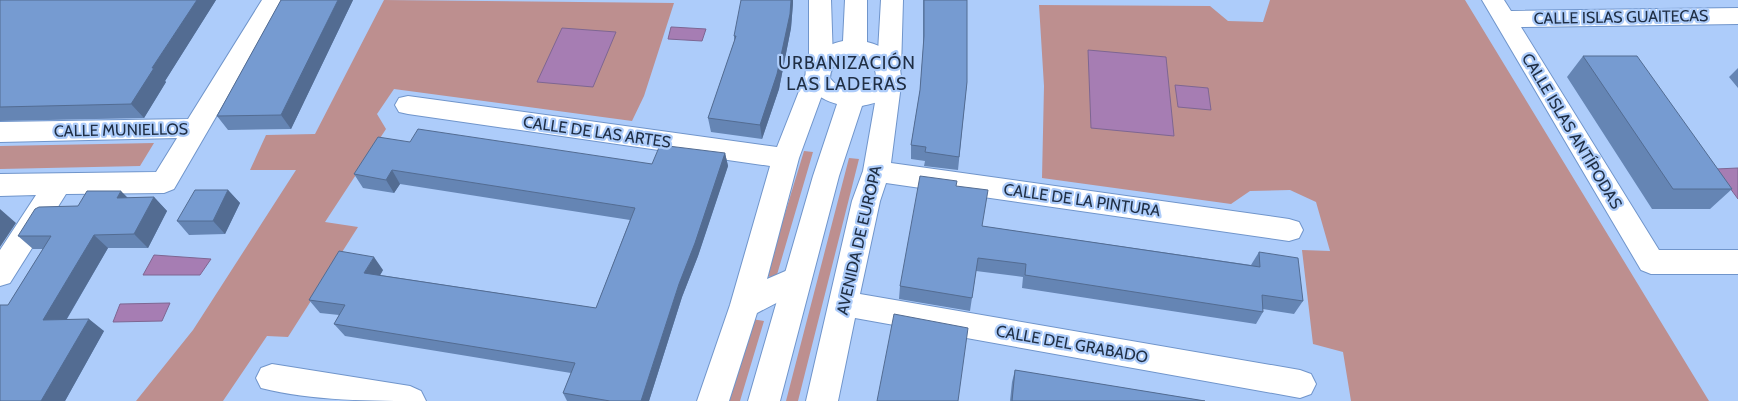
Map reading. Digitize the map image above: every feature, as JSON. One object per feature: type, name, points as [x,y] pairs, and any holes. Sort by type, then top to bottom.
[{"type":"street","points":[[196,128],[273,0]]},
{"type":"street","points":[[713,401],[745,305],[786,158],[819,69],[835,51],[855,47],[867,49],[880,55],[886,60],[889,73],[880,91],[871,96],[852,99],[831,94],[819,83],[819,69],[820,0]]},
{"type":"street","points":[[855,47],[856,0]]},
{"type":"street","name":"AVENIDA DE EUROPA","points":[[822,401],[866,201],[876,171],[889,73],[892,0]]},
{"type":"street","name":"CALLE ISLAS GUAITECAS","points":[[1499,9],[1738,16]]},
{"type":"street","name":"CALLE ISLAS ANTÍPODAS","points":[[1499,9],[1651,262],[1738,262]]},
{"type":"street","points":[[764,401],[826,176],[852,99]]},
{"type":"street","name":"CALLE DE LAS ARTES","points":[[408,106],[786,158]]},
{"type":"street","name":"CALLE MUNIELLOS","points":[[0,132],[196,128]]},
{"type":"street","name":"CALLE MUNIELLOS","points":[[0,185],[164,182],[196,128]]},
{"type":"street","name":"CALLE DE LA PINTURA","points":[[876,171],[1289,230]]},
{"type":"street","points":[[0,274],[58,184]]},
{"type":"street","points":[[745,305],[797,278]]},
{"type":"street","name":"CALLE DEL GRABADO","points":[[845,301],[858,307],[1300,384]]},
{"type":"street","points":[[272,378],[410,401]]},
{"type":"shaded area","points":[[384,0],[674,3],[644,96],[632,121],[394,89],[377,114],[386,129],[325,222],[358,227],[288,337],[267,336],[223,401],[136,401],[193,330],[296,170],[250,170],[266,135],[315,134]]},
{"type":"shaded area","points":[[1270,0],[1465,0],[1709,401],[1351,401],[1343,352],[1313,344],[1302,250],[1330,251],[1316,202],[1290,190],[1250,191],[1231,204],[1042,178],[1044,86],[1039,5],[1210,6],[1228,21],[1263,22]]},
{"type":"shaded area","points":[[671,27],[706,29],[702,41],[668,39]]},
{"type":"shaded area","points":[[562,28],[616,32],[593,87],[537,82]]},
{"type":"shaded area","points":[[1088,50],[1166,57],[1174,136],[1091,128]]},
{"type":"shaded area","points":[[1175,85],[1208,88],[1211,110],[1178,107]]},
{"type":"shaded area","points":[[154,143],[140,166],[0,169],[0,146]]},
{"type":"shaded area","points":[[804,151],[813,152],[776,278],[766,276]]},
{"type":"shaded area","points":[[849,158],[859,159],[798,401],[786,401]]},
{"type":"shaded area","points":[[1738,168],[1738,199],[1716,169]]},
{"type":"shaded area","points":[[154,255],[211,259],[200,275],[143,275]]},
{"type":"shaded area","points":[[170,303],[162,321],[113,322],[120,304]]},
{"type":"shaded area","points":[[752,319],[764,321],[740,401],[728,401]]},
{"type":"building","points":[[0,0],[197,0],[152,68],[154,68],[131,104],[0,107]]},
{"type":"building","points":[[281,0],[338,0],[281,115],[217,116]]},
{"type":"building","points":[[741,0],[791,0],[790,14],[777,74],[760,125],[708,118],[736,36],[734,36]]},
{"type":"building","points":[[924,0],[967,0],[967,82],[959,157],[925,152],[926,147],[911,145],[920,90],[924,36]]},
{"type":"building","points":[[1583,56],[1637,56],[1732,189],[1673,189]]},
{"type":"building","points":[[418,129],[652,164],[660,145],[725,153],[695,243],[679,284],[641,401],[610,401],[563,393],[575,363],[334,324],[345,305],[309,300],[339,251],[374,257],[364,273],[596,308],[635,208],[392,170],[386,180],[354,174],[378,137],[410,142]]},
{"type":"building","points":[[920,176],[957,181],[956,186],[988,190],[982,226],[1260,267],[1259,252],[1298,258],[1303,301],[1262,295],[1263,312],[1025,275],[1026,264],[978,258],[972,298],[900,286]]},
{"type":"building","points":[[195,190],[228,190],[213,221],[177,221]]},
{"type":"building","points":[[87,191],[121,191],[117,198],[154,197],[134,234],[94,235],[43,320],[89,319],[41,401],[0,401],[0,305],[8,305],[51,236],[18,236],[35,209],[39,207],[78,206]]},
{"type":"building","points":[[894,314],[968,328],[958,401],[877,401]]},
{"type":"building","points":[[1015,370],[1205,401],[1012,401]]},
{"type":"district","name":"URBANIZACIÓN LAS LADERAS","points":[[847,73]]}]
